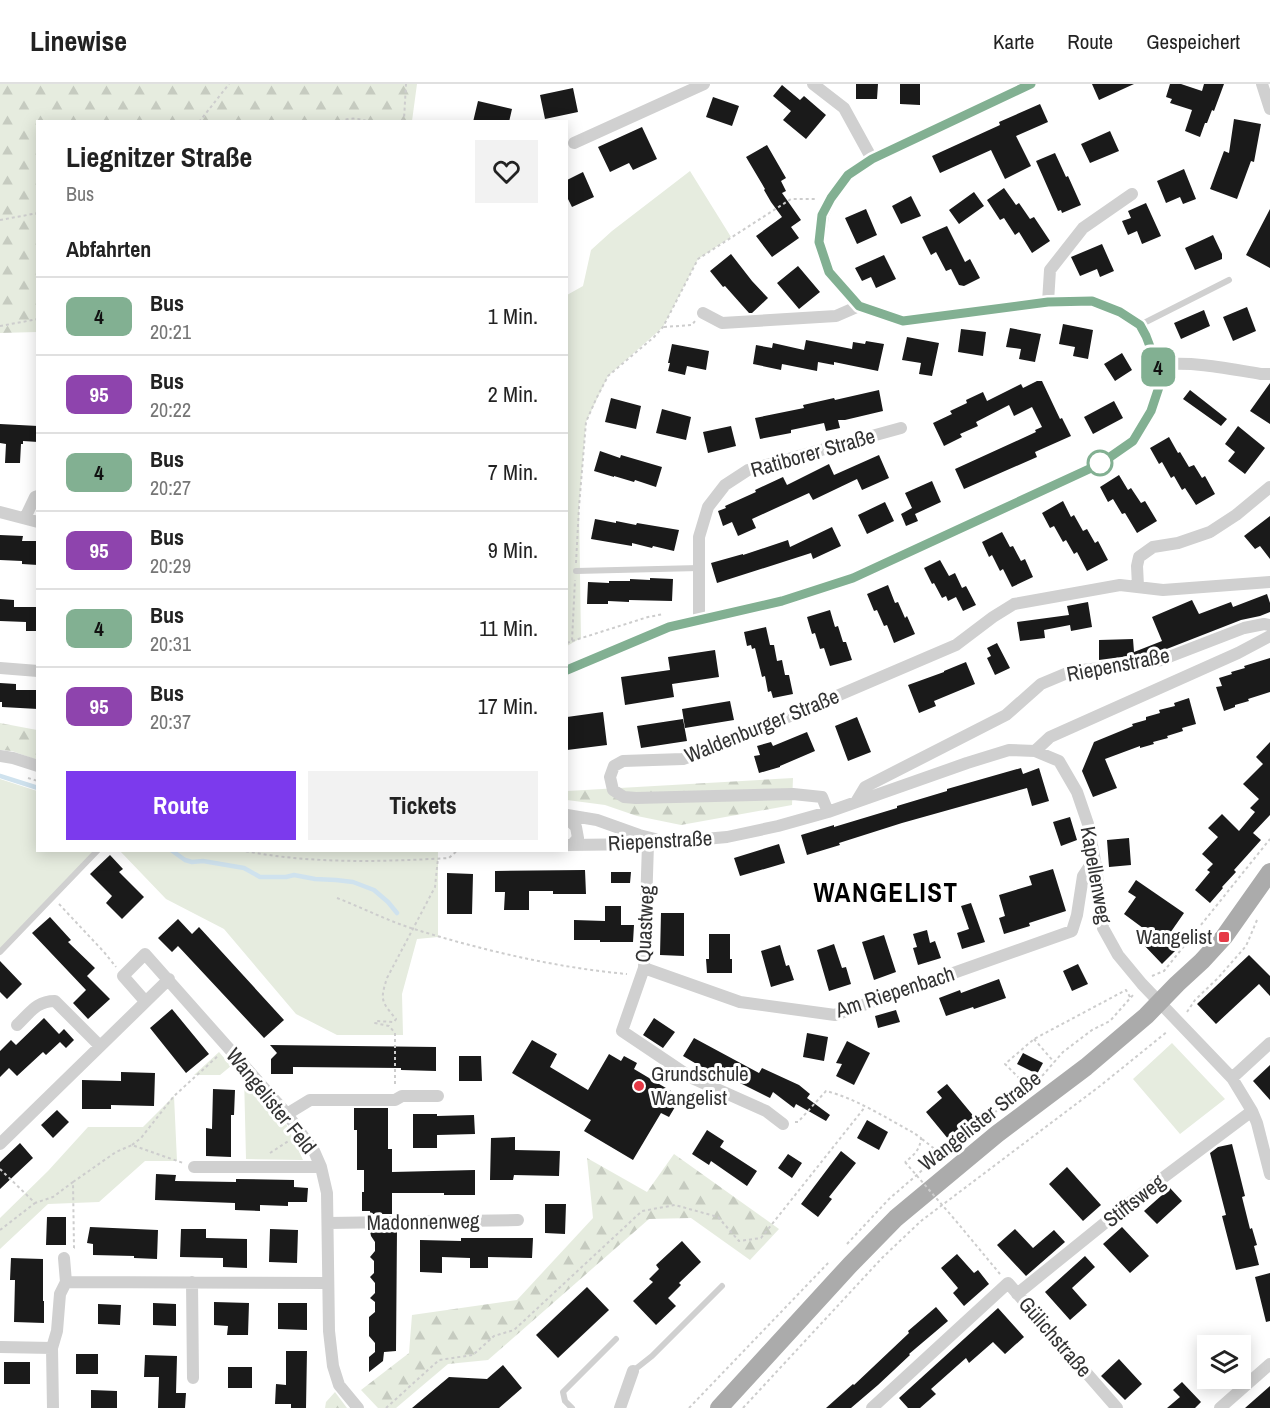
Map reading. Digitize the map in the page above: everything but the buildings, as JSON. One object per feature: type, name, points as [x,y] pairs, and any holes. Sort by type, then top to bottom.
[{"type":"main road","name":"Wangelister Straße","points":[[719,1408],[896,1218],[997,1134],[1086,1067],[1146,1017],[1224,937],[1270,872]]},
{"type":"street","points":[[570,145],[704,84]]},
{"type":"street","points":[[813,84],[844,108],[872,159]]},
{"type":"street","points":[[568,670],[669,627],[782,601],[853,578],[1100,464],[1133,441],[1151,411],[1159,387],[1157,365],[1140,325],[1120,312],[1092,301],[1048,302],[903,321],[859,306],[829,272],[819,242],[822,215],[848,175],[872,159],[1031,84]]},
{"type":"street","points":[[1262,84],[1270,109]]},
{"type":"street","points":[[1048,302],[1050,270],[1083,228],[1132,194]]},
{"type":"street","points":[[703,313],[722,323],[836,316],[859,306]]},
{"type":"street","points":[[1157,365],[1205,364],[1270,374]]},
{"type":"street","name":"Ratiborer Straße","points":[[699,619],[699,537],[708,507],[725,485],[748,470],[901,428]]},
{"type":"street","points":[[1270,487],[1236,515],[1210,532],[1178,543],[1153,547],[1139,557],[1137,566],[1138,586],[1162,590],[1270,582]]},
{"type":"street","points":[[0,512],[31,520],[36,497]]},
{"type":"street","name":"Waldenburger Straße","points":[[828,812],[822,797],[793,794],[650,798],[624,796],[613,790],[610,777],[614,766],[624,761],[683,759],[715,748],[916,663],[956,645],[1014,604],[1120,585],[1138,586]]},
{"type":"street","name":"Riepenstraße","points":[[856,802],[865,787],[1005,715],[1041,684],[1072,671],[1161,660],[1244,628],[1270,625]]},
{"type":"street","name":"Riepenstraße","points":[[569,845],[648,844],[727,837],[828,812],[1009,750],[1035,751],[1050,737],[1238,653],[1270,636]]},
{"type":"street","points":[[0,668],[36,671]]},
{"type":"street","name":"Kapellenweg","points":[[1035,751],[1059,761],[1077,792],[1088,824],[1096,866],[1103,928],[1118,955],[1142,984],[1232,1078],[1257,1123],[1270,1174]]},
{"type":"street","points":[[0,756],[36,765]]},
{"type":"street","points":[[568,817],[597,820],[639,836],[671,842]]},
{"type":"street","points":[[568,818],[576,827],[578,838],[569,845]]},
{"type":"street","name":"Quastweg","points":[[648,844],[643,971],[622,1031],[692,1078],[766,1111],[783,1124]]},
{"type":"street","name":"Am Riepenbach","points":[[643,971],[740,1002],[835,1015],[1072,931],[1083,876],[1089,867],[1096,866]]},
{"type":"street","name":"Wangelister Feld","points":[[123,976],[145,954],[286,1114],[314,1150],[327,1193],[329,1331],[333,1366],[339,1385],[358,1408]]},
{"type":"street","points":[[123,976],[145,1001]]},
{"type":"street","points":[[0,1144],[169,979]]},
{"type":"street","points":[[17,1025],[39,1004],[55,1001],[100,1046]]},
{"type":"street","points":[[1232,1078],[1270,1043]]},
{"type":"street","points":[[286,1114],[310,1100],[395,1100],[402,1096],[438,1096]]},
{"type":"street","name":"Stiftsweg","points":[[1017,1294],[1132,1201],[1252,1111]]},
{"type":"street","points":[[194,1167],[321,1167]]},
{"type":"street","name":"Madonnenweg","points":[[328,1223],[519,1220]]},
{"type":"street","points":[[53,1408],[52,1348],[57,1331],[60,1294],[66,1282],[64,1258]]},
{"type":"street","points":[[66,1282],[328,1283]]},
{"type":"street","points":[[192,1282],[193,1378]]},
{"type":"street","name":"Gülichstraße","points":[[872,1408],[1008,1283],[1117,1408]]},
{"type":"street","points":[[0,1347],[52,1348]]},
{"type":"street","points":[[1220,1408],[1270,1364]]},
{"type":"street","points":[[620,1408],[633,1371]]},
{"type":"lane","points":[[1140,325],[1229,280]]},
{"type":"lane","points":[[576,571],[699,568]]},
{"type":"lane","points":[[0,952],[96,852]]},
{"type":"lane","points":[[633,1371],[652,1356],[722,1286]]},
{"type":"lane","points":[[572,1408],[565,1401],[563,1392],[616,1339]]},
{"type":"path","points":[[200,120],[229,84]]},
{"type":"path","points":[[403,120],[406,84]]},
{"type":"path","points":[[344,120],[360,118],[364,120]]},
{"type":"path","points":[[579,507],[586,422],[596,399],[608,376],[663,327],[698,259],[791,199],[831,198]]},
{"type":"path","points":[[0,220],[36,213]]},
{"type":"path","points":[[663,327],[692,325],[703,313]]},
{"type":"path","points":[[0,326],[36,319]]},
{"type":"path","points":[[572,641],[648,617],[669,613]]},
{"type":"path","points":[[1164,971],[1270,839]]},
{"type":"path","points":[[252,852],[300,860],[449,858],[456,852]]},
{"type":"path","points":[[395,1100],[394,1033],[389,1026],[375,1023],[376,1021],[393,1022],[396,1018],[384,1005],[381,994],[387,978],[435,887],[438,858]]},
{"type":"path","points":[[53,898],[104,952],[123,976]]},
{"type":"path","points":[[337,898],[413,929],[503,953],[591,971],[643,971]]},
{"type":"path","points":[[1188,1012],[1195,1000],[1246,946],[1258,916]]},
{"type":"path","points":[[783,1124],[798,1122],[826,1091],[865,1107],[914,1133],[941,1154],[1028,1087],[1043,1075],[1063,1052],[1092,1030],[1110,1021],[1131,998],[1126,990],[1034,1039],[1005,1064],[1028,1087]]},
{"type":"path","points":[[743,1408],[882,1258],[921,1221],[1163,1036]]},
{"type":"path","points":[[1034,1039],[1054,1062]]},
{"type":"path","points":[[0,1230],[35,1203],[53,1197],[116,1152],[141,1138],[174,1096],[227,1047]]},
{"type":"path","points":[[386,1408],[439,1360],[473,1355],[494,1336],[514,1330],[642,1211],[675,1205],[718,1217],[739,1242],[761,1238],[865,1107]]},
{"type":"path","points":[[250,1167],[301,1133]]},
{"type":"path","points":[[921,1138],[918,1150],[904,1162],[1008,1283]]},
{"type":"path","points":[[132,1145],[194,1167]]},
{"type":"path","points":[[0,1169],[35,1203]]},
{"type":"path","points":[[64,1258],[74,1248],[73,1182]]},
{"type":"green space","points":[[0,84],[417,84],[412,120],[36,120],[36,332],[0,333]]},
{"type":"green space","points":[[690,171],[731,237],[698,259],[663,327],[608,376],[586,422],[579,507],[581,638],[568,645],[568,294],[583,286],[591,250]]},
{"type":"green space","points":[[0,723],[36,730],[36,760],[12,751],[0,750]]},
{"type":"green space","points":[[793,778],[792,805],[681,825],[637,816],[605,805],[568,800],[568,791]]},
{"type":"green space","points":[[0,779],[36,791],[36,852],[97,852],[0,952]]},
{"type":"green space","points":[[121,852],[438,852],[438,937],[417,939],[402,994],[403,1035],[337,1035],[296,1014],[224,929],[166,899]]},
{"type":"green space","points":[[1172,1043],[1225,1099],[1180,1134],[1133,1079]]},
{"type":"green space","points":[[219,1052],[231,1066],[220,1075],[194,1075]]},
{"type":"green space","points":[[244,1075],[283,1117],[303,1160],[246,1159]]},
{"type":"green space","points":[[174,1096],[177,1161],[145,1161],[99,1202],[48,1204],[0,1249],[0,1218],[48,1171],[88,1127],[143,1127]]},
{"type":"green space","points":[[674,1154],[779,1229],[750,1260],[691,1218],[649,1219],[488,1360],[448,1364],[396,1408],[378,1408],[361,1390],[409,1353],[412,1315],[517,1300],[593,1218],[587,1158],[647,1192]]},
{"type":"green space","points":[[335,1392],[347,1408],[325,1408],[326,1402]]},
{"type":"waterway","points":[[0,776],[36,787]]},
{"type":"waterway","points":[[174,852],[185,860],[244,868],[260,877],[294,875],[353,882],[374,890],[397,913]]},
{"type":"bus line","name":"4","points":[[568,670],[669,627],[782,601],[853,578],[1100,464],[1133,441],[1151,411],[1159,387],[1157,365],[1140,325],[1120,312],[1092,301],[1048,302],[903,321],[859,306],[829,272],[819,242],[822,215],[848,175],[872,159],[1031,84]]},
{"type":"place","name":"Wangelist","points":[[1224,937]]},
{"type":"place","name":"Grundschule Wangelist","points":[[639,1086]]},
{"type":"district","name":"WANGELIST","points":[[886,893]]}]
